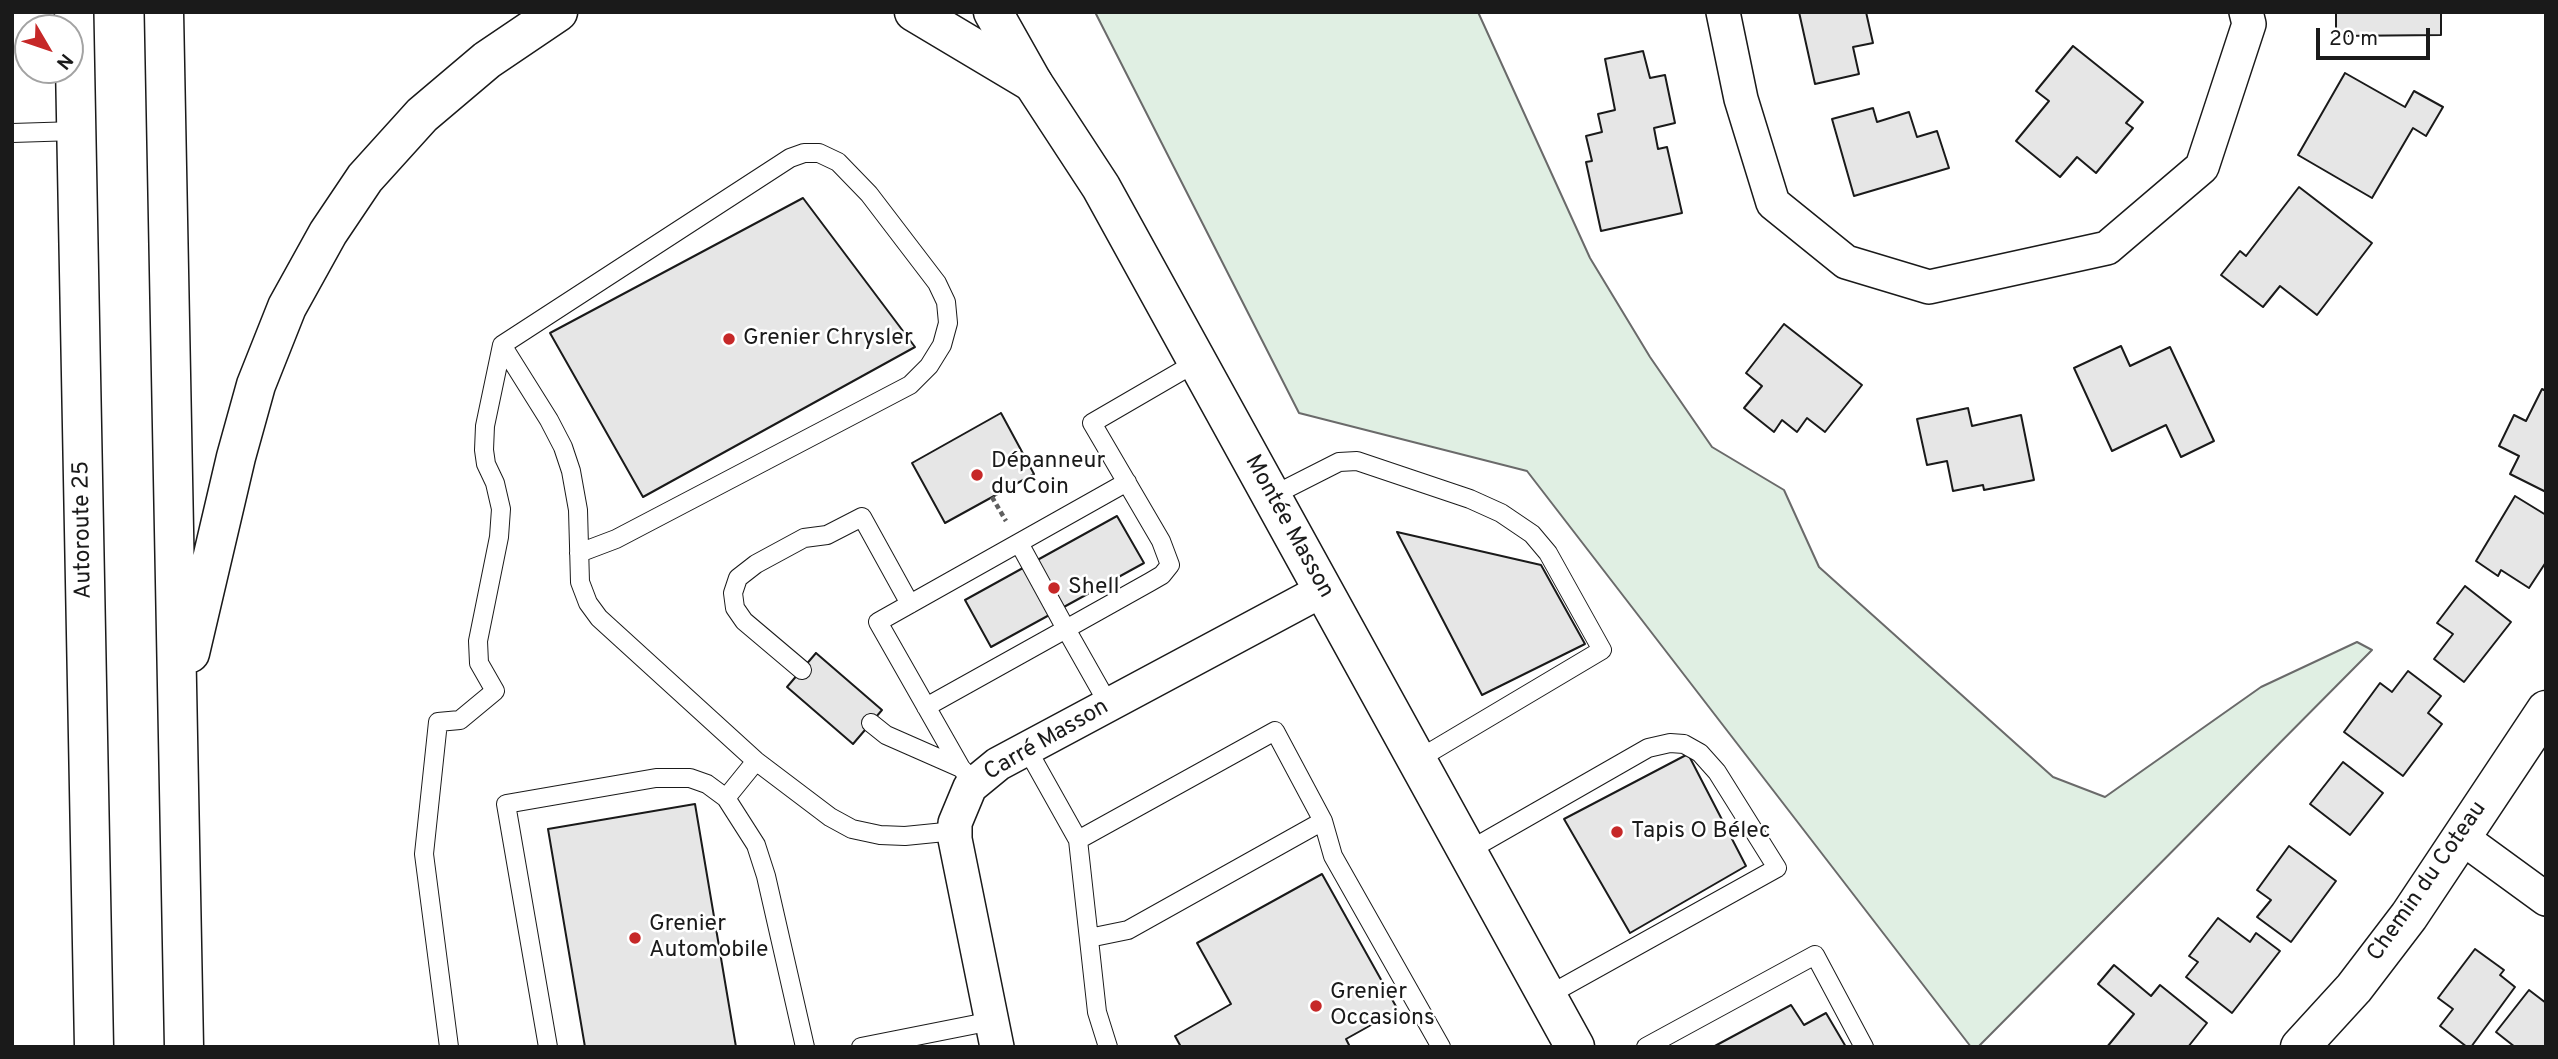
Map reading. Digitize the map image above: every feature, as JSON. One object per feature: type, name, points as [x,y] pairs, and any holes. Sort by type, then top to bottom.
[{"type":"main road","name":"Autoroute 25","points":[[74,12],[94,1047]]},
{"type":"main road","points":[[164,12],[184,1047]]},
{"type":"main road","points":[[178,706],[236,457],[256,385],[287,307],[328,233],[365,178],[412,125],[441,97],[487,60],[558,12]]},
{"type":"main road","points":[[914,12],[1033,83]]},
{"type":"main road","name":"Montée Masson","points":[[993,12],[1033,83],[1101,187],[1576,1047]]},
{"type":"main road","name":"Chemin du Coteau","points":[[2300,1047],[2354,988],[2409,916],[2546,710]]},
{"type":"street","points":[[1723,12],[1741,99],[1773,203],[1846,262],[1929,287],[2107,248],[2202,167],[2249,24],[2246,12]]},
{"type":"street","name":"Carré Masson","points":[[995,1034],[958,862],[955,831],[961,805],[970,787],[968,775],[1027,749],[1323,590]]},
{"type":"street","points":[[2460,837],[2546,899]]},
{"type":"lane","points":[[12,133],[76,131]]},
{"type":"lane","points":[[449,1047],[424,854],[438,722],[460,720],[495,691],[479,663],[478,641],[499,537],[501,509],[484,450],[485,426],[502,345],[790,158],[804,153],[819,153],[838,163],[853,176],[937,283],[946,302],[948,323],[942,345],[929,366],[910,384],[616,539],[579,553]]},
{"type":"lane","points":[[502,345],[550,419],[564,447],[578,510],[580,582],[588,603],[599,618],[757,761],[830,817],[852,829],[880,835],[905,836],[955,831]]},
{"type":"lane","points":[[926,707],[1150,582],[1162,575],[1170,565],[1161,541],[1093,423],[1197,362]]},
{"type":"lane","points":[[1270,497],[1339,462],[1357,461],[1471,499],[1501,513],[1532,534],[1548,553],[1602,650],[1417,760]]},
{"type":"lane","points":[[968,775],[878,622],[1127,482]]},
{"type":"lane","points":[[802,670],[739,615],[733,601],[735,585],[743,572],[756,564],[804,538],[827,534],[862,517],[910,604]]},
{"type":"lane","points":[[1019,543],[1109,705]]},
{"type":"lane","points":[[871,723],[886,735],[968,775]]},
{"type":"lane","points":[[1078,840],[1275,731],[1323,821],[1333,856],[1441,1047]]},
{"type":"lane","points":[[1468,851],[1648,748],[1670,743],[1684,744],[1700,753],[1717,772],[1777,868],[1547,996]]},
{"type":"lane","points":[[1027,749],[1078,840],[1097,1012],[1108,1047]]},
{"type":"lane","points":[[726,798],[757,761]]},
{"type":"lane","points":[[548,1047],[506,804],[656,778],[690,778],[707,784],[726,798],[756,845],[766,876],[804,1047]]},
{"type":"lane","points":[[1089,937],[1128,930],[1323,821]]},
{"type":"lane","points":[[1646,1047],[1815,955],[1864,1047]]},
{"type":"lane","points":[[861,1047],[995,1034]]},
{"type":"green space","points":[[1095,12],[1478,12],[1590,258],[1650,357],[1712,447],[1784,490],[1819,567],[2053,777],[2105,797],[2261,687],[2357,642],[2372,650],[1978,1047],[1971,1047],[1527,471],[1299,413]]},
{"type":"building","points":[[1799,12],[1866,12],[1873,43],[1853,47],[1859,74],[1815,84]]},
{"type":"building","points":[[2336,12],[2441,12],[2441,35],[2336,36]]},
{"type":"building","points":[[2073,46],[2143,102],[2126,123],[2133,128],[2096,173],[2077,157],[2060,177],[2016,141],[2049,101],[2036,91]]},
{"type":"building","points":[[1643,51],[1650,78],[1665,75],[1675,123],[1654,128],[1658,149],[1667,147],[1682,213],[1601,231],[1586,162],[1592,161],[1586,136],[1602,132],[1598,114],[1615,110],[1605,59]]},
{"type":"building","points":[[2345,73],[2405,107],[2414,91],[2443,107],[2426,136],[2413,128],[2372,198],[2298,155]]},
{"type":"building","points":[[1873,108],[1877,122],[1909,112],[1917,137],[1937,131],[1949,168],[1854,196],[1832,119]]},
{"type":"building","points":[[2299,187],[2372,243],[2317,315],[2280,286],[2263,307],[2221,275],[2240,251],[2246,256]]},
{"type":"building","points":[[803,198],[915,347],[643,497],[550,333]]},
{"type":"building","points":[[1784,324],[1862,385],[1825,432],[1807,418],[1797,432],[1782,420],[1774,432],[1744,408],[1762,386],[1746,373]]},
{"type":"building","points":[[2121,346],[2130,366],[2170,347],[2214,441],[2181,457],[2166,425],[2112,451],[2074,368]]},
{"type":"building","points":[[2542,389],[2546,391],[2546,492],[2510,474],[2519,456],[2499,446],[2514,415],[2526,421]]},
{"type":"building","points":[[1968,408],[1972,426],[2021,415],[2034,480],[1984,490],[1983,485],[1953,491],[1947,461],[1927,465],[1917,419]]},
{"type":"building","points":[[1001,413],[1034,474],[945,523],[912,463]]},
{"type":"building","points":[[2515,496],[2546,515],[2546,562],[2529,588],[2501,570],[2498,576],[2476,561]]},
{"type":"building","points":[[1117,516],[1144,563],[991,647],[965,600]]},
{"type":"building","points":[[1397,532],[1541,565],[1585,644],[1482,695]]},
{"type":"building","points":[[2465,586],[2511,622],[2464,682],[2434,659],[2453,634],[2437,623]]},
{"type":"building","points":[[816,653],[882,710],[853,744],[787,687]]},
{"type":"building","points":[[2408,671],[2441,696],[2428,713],[2442,724],[2403,776],[2344,732],[2380,683],[2392,692]]},
{"type":"building","points":[[1688,754],[1746,866],[1630,933],[1564,819]]},
{"type":"building","points":[[2343,762],[2383,793],[2350,835],[2310,804]]},
{"type":"building","points":[[695,804],[736,1047],[585,1047],[548,829]]},
{"type":"building","points":[[2289,846],[2336,881],[2291,942],[2257,917],[2271,900],[2257,890]]},
{"type":"building","points":[[1322,874],[1398,1010],[1346,1039],[1350,1047],[1181,1047],[1175,1036],[1231,1004],[1197,943]]},
{"type":"building","points":[[2218,918],[2250,942],[2256,933],[2280,951],[2232,1013],[2186,977],[2198,962],[2189,956]]},
{"type":"building","points":[[2475,949],[2504,970],[2500,975],[2515,987],[2471,1047],[2467,1047],[2440,1026],[2453,1009],[2438,998]]},
{"type":"building","points":[[2114,965],[2151,996],[2160,985],[2207,1023],[2188,1047],[2107,1047],[2134,1014],[2098,984]]},
{"type":"building","points":[[2529,990],[2546,1003],[2546,1047],[2515,1047],[2496,1032]]},
{"type":"building","points":[[1791,1005],[1804,1025],[1826,1013],[1846,1047],[1713,1047]]},
{"type":"place","name":"Grenier Chrysler","points":[[729,339]]},
{"type":"place","name":"Dépanneur du Coin","points":[[977,475]]},
{"type":"place","name":"Shell","points":[[1054,588]]},
{"type":"place","name":"Tapis O Bélec","points":[[1617,832]]},
{"type":"place","name":"Grenier Automobile","points":[[635,938]]},
{"type":"place","name":"Grenier Occasions","points":[[1316,1006]]}]
